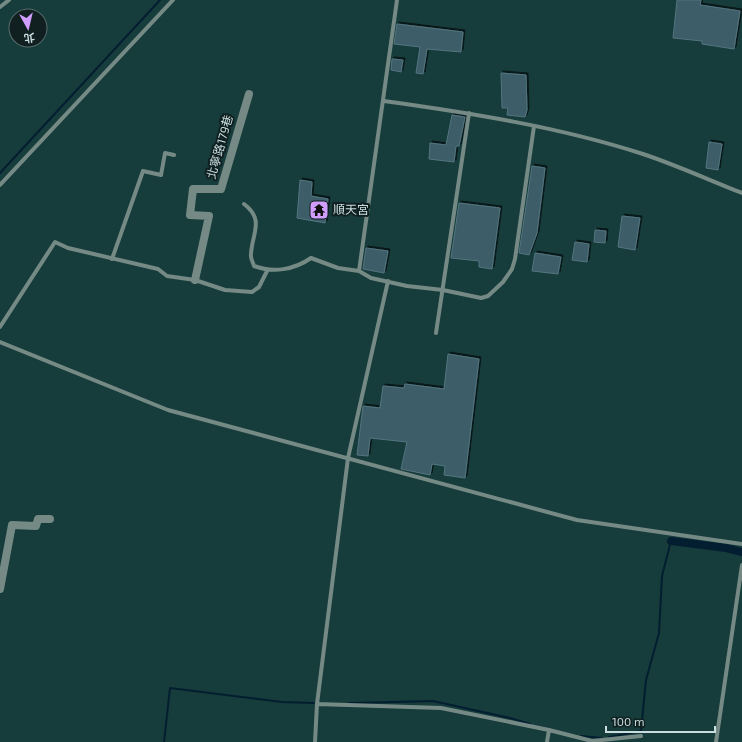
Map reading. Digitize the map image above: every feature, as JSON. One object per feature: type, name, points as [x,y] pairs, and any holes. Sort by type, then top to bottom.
[{"type":"street","name":"北寧路179巷","points":[[195,280],[209,216],[190,215],[192,189],[220,189],[249,94]]},
{"type":"street","points":[[0,589],[12,525],[36,526],[38,519],[50,519]]},
{"type":"lane","points":[[0,7],[8,0]]},
{"type":"lane","points":[[0,186],[173,0]]},
{"type":"lane","points":[[358,271],[384,100],[397,0]]},
{"type":"lane","points":[[384,100],[469,112],[600,141],[644,154],[742,193]]},
{"type":"lane","points":[[436,333],[469,112]]},
{"type":"lane","points":[[244,204],[252,210],[257,225],[250,255],[254,266],[267,271],[302,265],[311,258],[338,268],[358,271],[371,278],[406,286],[443,290],[481,298],[488,296],[512,269],[515,259],[534,126]]},
{"type":"lane","points":[[112,259],[143,171],[161,175],[165,153],[174,155]]},
{"type":"lane","points":[[0,327],[55,242],[68,248],[158,269],[167,276],[195,280],[225,290],[252,292],[259,287],[267,271]]},
{"type":"lane","points":[[315,742],[317,704],[348,458],[388,281]]},
{"type":"lane","points":[[0,342],[168,410],[577,520],[742,544]]},
{"type":"lane","points":[[716,742],[742,566]]},
{"type":"lane","points":[[317,704],[441,708],[549,730],[592,741],[641,736]]},
{"type":"lane","points":[[547,742],[549,730]]},
{"type":"building","points":[[677,0],[701,0],[700,5],[740,11],[734,49],[702,44],[702,41],[673,38]]},
{"type":"building","points":[[397,24],[463,32],[461,52],[427,49],[423,74],[416,73],[420,47],[394,44]]},
{"type":"building","points":[[392,59],[403,60],[401,72],[391,70]]},
{"type":"building","points":[[501,73],[526,75],[527,110],[525,117],[507,115],[508,108],[502,108]]},
{"type":"building","points":[[452,115],[465,117],[459,146],[456,146],[454,162],[429,159],[430,143],[446,145]]},
{"type":"building","points":[[709,142],[722,144],[718,170],[706,168]]},
{"type":"building","points":[[532,166],[545,168],[537,233],[529,255],[519,253]]},
{"type":"building","points":[[300,180],[312,182],[311,196],[328,199],[325,223],[297,218]]},
{"type":"building","points":[[459,203],[500,208],[492,269],[479,267],[479,261],[451,258]]},
{"type":"building","points":[[622,216],[640,218],[635,250],[618,247]]},
{"type":"building","points":[[595,230],[606,231],[605,243],[594,242]]},
{"type":"building","points":[[575,242],[589,244],[587,262],[572,260]]},
{"type":"building","points":[[366,248],[388,251],[384,273],[363,269]]},
{"type":"building","points":[[535,253],[561,257],[558,274],[532,271]]},
{"type":"building","points":[[448,354],[479,359],[465,478],[444,475],[445,466],[432,464],[430,475],[401,469],[407,442],[370,438],[368,456],[357,455],[363,406],[380,408],[383,386],[404,388],[405,384],[444,389]]},
{"type":"waterway","points":[[0,173],[160,0]]},
{"type":"waterway","points":[[609,737],[641,731],[646,680],[659,633],[662,576],[671,541]]},
{"type":"waterway","points":[[671,541],[726,548],[742,552]]},
{"type":"waterway","points":[[164,742],[170,688],[282,702],[314,703]]},
{"type":"waterway","points":[[349,703],[433,701],[510,718],[530,724]]},
{"type":"waterway","points":[[581,736],[602,738]]},
{"type":"place","name":"順天宮","points":[[319,210]]}]
